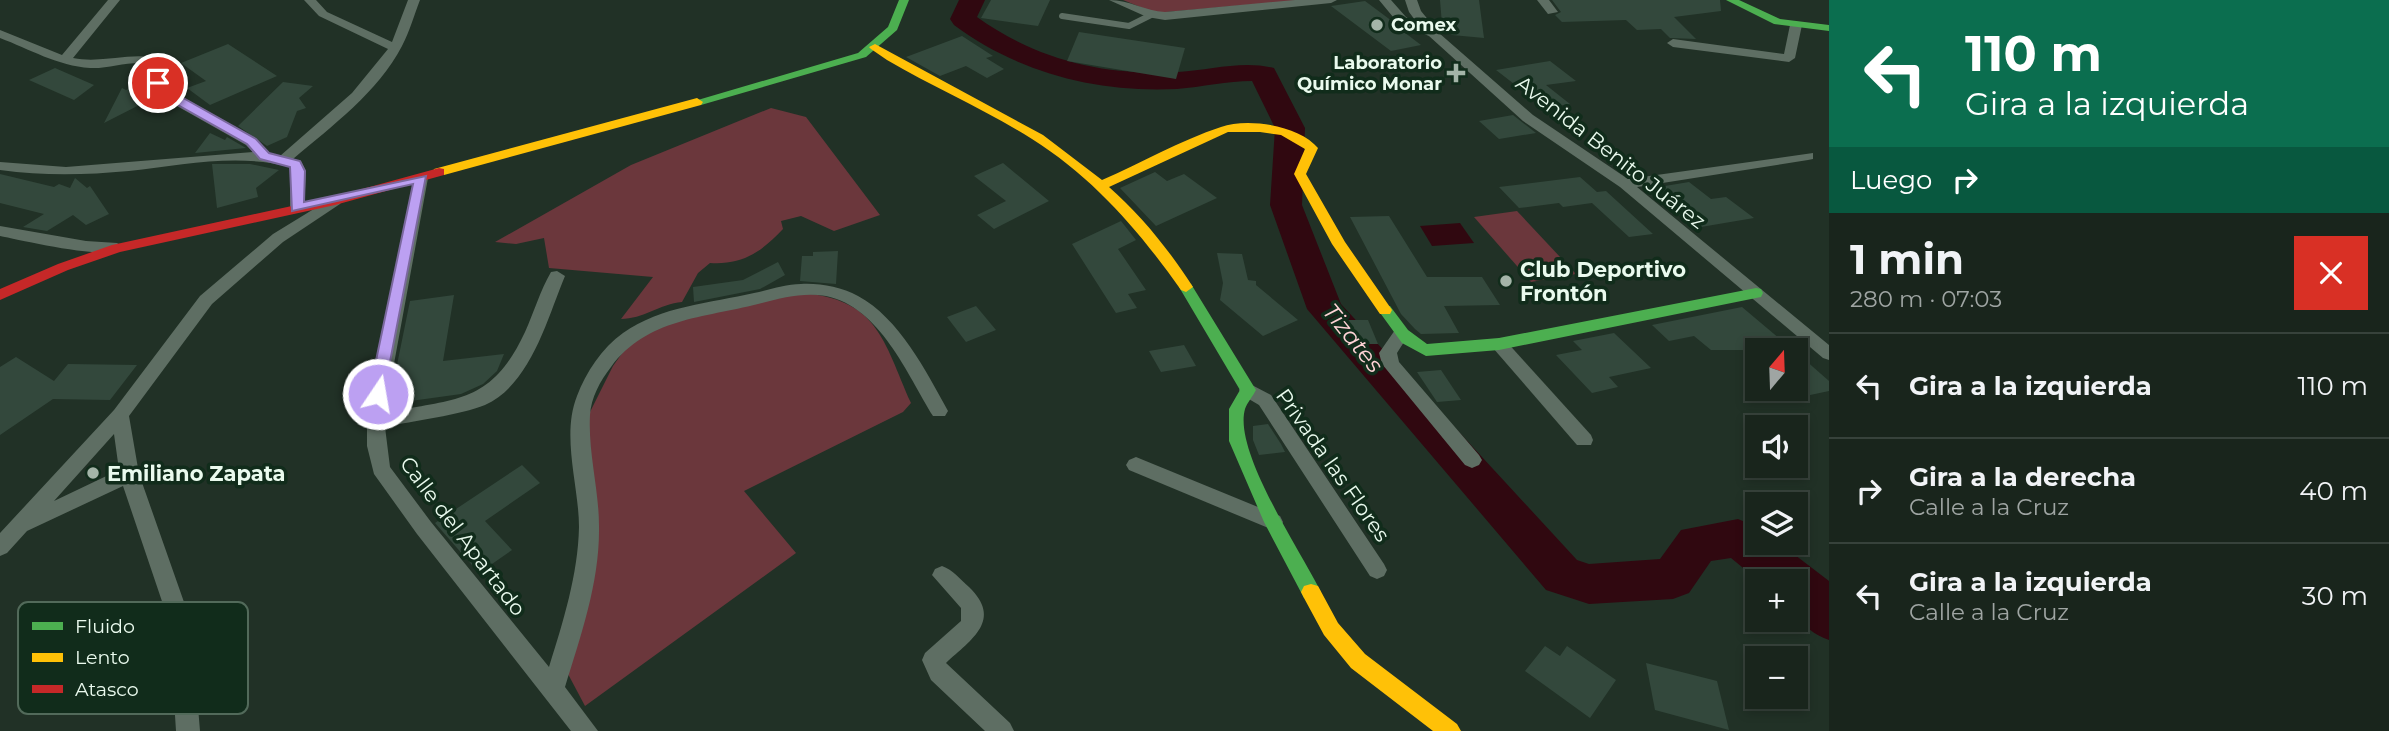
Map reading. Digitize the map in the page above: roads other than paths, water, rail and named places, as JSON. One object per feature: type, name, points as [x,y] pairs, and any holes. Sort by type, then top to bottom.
[{"type":"street","points":[[65,59],[114,0]]},
{"type":"street","points":[[310,0],[323,14],[396,48]]},
{"type":"street","points":[[283,160],[354,99],[396,48],[414,0]]},
{"type":"street","points":[[0,295],[64,267],[117,248],[335,201],[853,59],[875,47],[893,28],[901,14],[904,0]]},
{"type":"street","points":[[1115,0],[1151,15],[1331,0]]},
{"type":"street","points":[[1385,0],[1402,20],[1436,36]]},
{"type":"street","name":"Avenida Benito Juárez","points":[[1410,0],[1415,12],[1436,36],[1528,118],[1625,184],[1829,354]]},
{"type":"street","points":[[1544,0],[1552,12]]},
{"type":"street","points":[[1731,0],[1756,13],[1796,25],[1829,28]]},
{"type":"street","points":[[1749,0],[1765,10],[1793,18],[1829,20]]},
{"type":"street","points":[[1673,43],[1789,58],[1796,25]]},
{"type":"street","points":[[0,34],[31,49],[65,59],[97,64],[153,60],[158,65],[156,77],[162,88],[251,142],[265,156]]},
{"type":"street","points":[[875,47],[920,76],[1032,133],[1100,186],[1144,227],[1203,313],[1248,390],[1237,409],[1237,441],[1273,522],[1343,646],[1375,676],[1450,731]]},
{"type":"street","points":[[1100,186],[1226,128],[1296,135],[1309,142],[1312,148],[1300,174],[1339,244],[1401,334],[1415,346],[1426,350],[1499,344],[1756,293]]},
{"type":"street","points":[[0,166],[44,171],[78,170],[220,155],[265,156],[298,167],[297,208]]},
{"type":"street","points":[[1625,184],[1808,156]]},
{"type":"street","name":"Calle del Apartado","points":[[421,178],[374,422],[381,470],[586,731]]},
{"type":"street","points":[[0,547],[22,526],[120,415],[206,300],[278,238],[335,201]]},
{"type":"street","points":[[0,231],[86,246],[117,248]]},
{"type":"street","points":[[374,422],[479,400],[495,392],[516,365],[557,276]]},
{"type":"street","points":[[553,691],[577,608],[589,528],[581,413],[589,387],[602,364],[632,333],[667,316],[799,289],[845,295],[867,306],[881,321],[939,411]]},
{"type":"street","points":[[1401,334],[1388,353],[1391,364],[1472,460]]},
{"type":"street","points":[[1499,344],[1584,440]]},
{"type":"street","name":"Privada las Flores","points":[[1248,390],[1265,400],[1377,570]]},
{"type":"street","points":[[120,415],[129,474],[173,602]]},
{"type":"street","points":[[1136,466],[1273,522]]},
{"type":"street","points":[[22,526],[129,474]]},
{"type":"street","points":[[942,575],[972,604],[972,625],[933,660],[939,672],[1003,731]]},
{"type":"lane","points":[[1062,16],[1132,26],[1151,15]]},
{"type":"waterway","name":"Tizates","points":[[972,0],[963,19],[1011,50],[1037,62],[1065,70],[1121,80],[1150,81],[1243,73],[1264,74],[1270,93],[1290,128],[1286,205],[1325,309],[1562,576],[1589,584],[1673,579],[1697,544],[1738,538],[1778,569]]},
{"type":"waterway","name":"Tizates","points":[[1808,592],[1829,618]]},
{"type":"place","name":"Comex","points":[[1377,25]]},
{"type":"place","name":"Laboratorio Químico Monar","points":[[1456,73]]},
{"type":"place","name":"Club Deportivo Frontón","points":[[1506,281]]},
{"type":"place","name":"Emiliano Zapata","points":[[93,473]]}]
